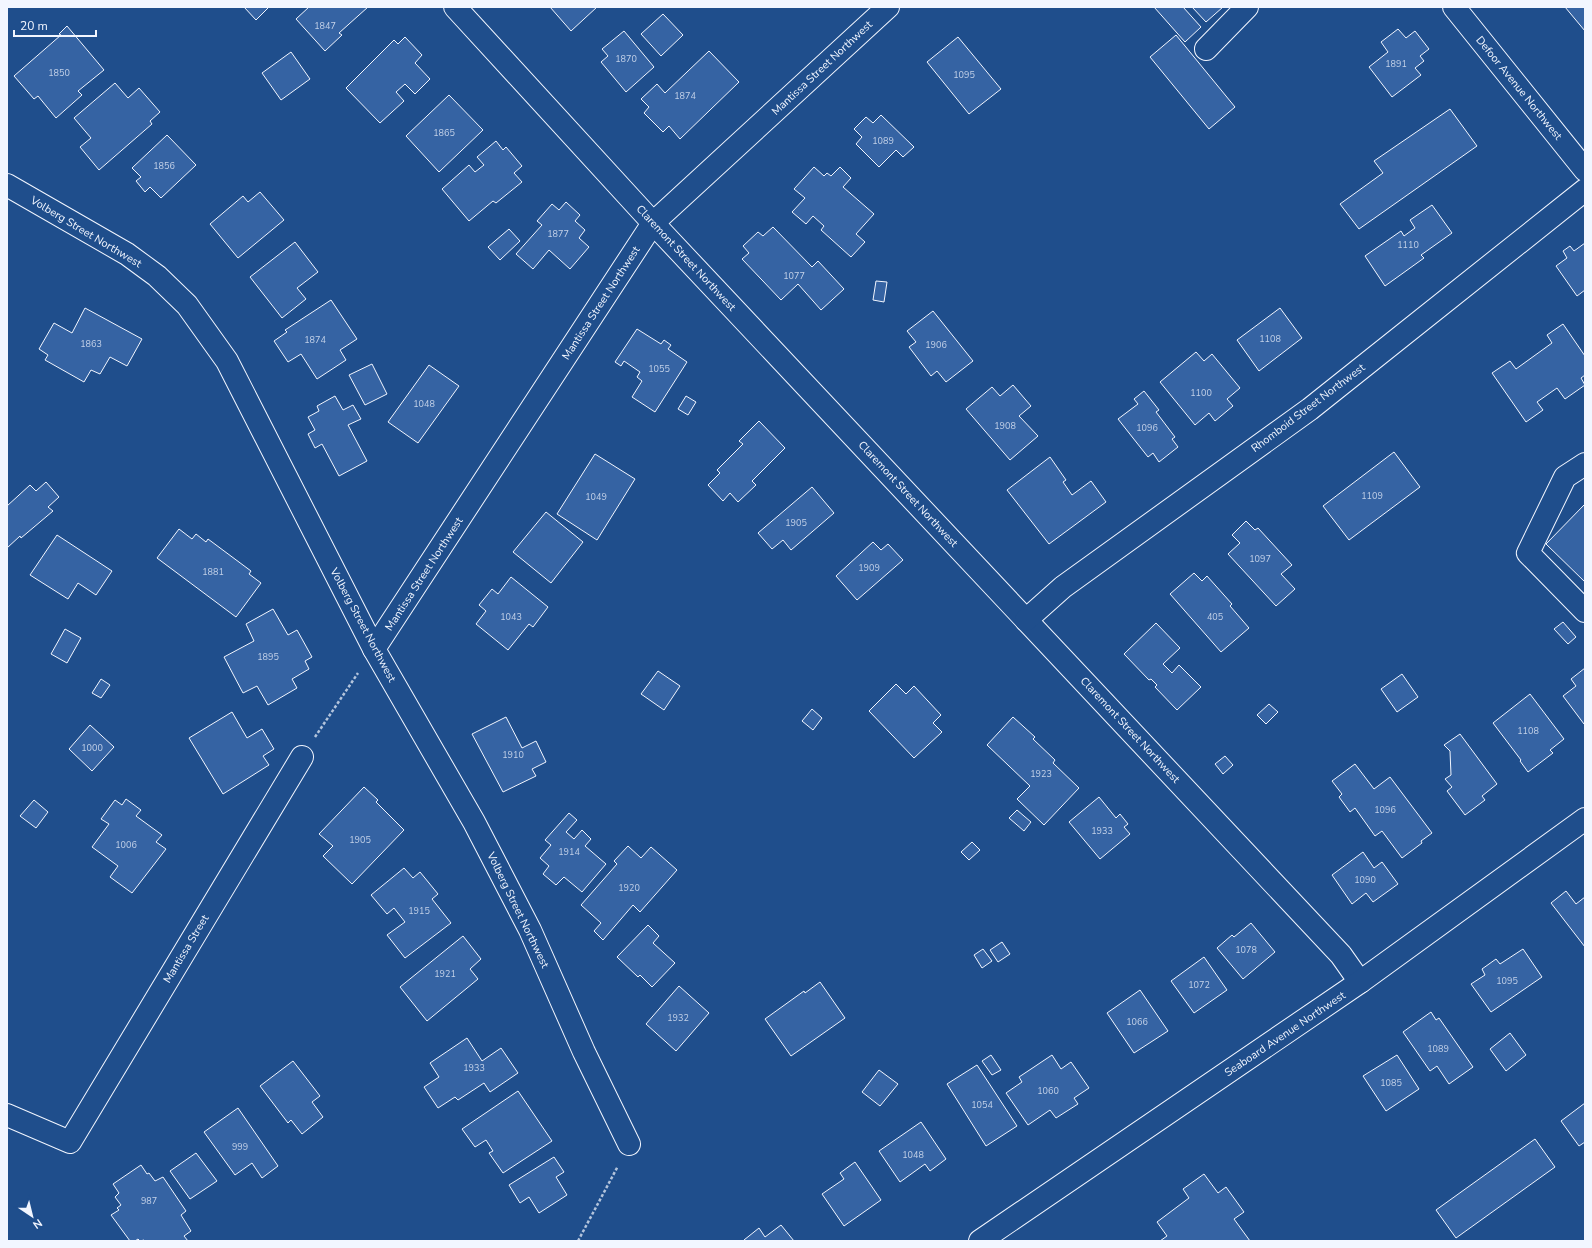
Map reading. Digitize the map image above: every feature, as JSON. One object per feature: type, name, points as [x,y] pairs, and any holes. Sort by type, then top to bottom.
[{"type":"street","name":"Claremont Street Northwest","points":[[455,7],[654,223],[1341,955],[1360,982]]},
{"type":"street","name":"Mantissa Street Northwest","points":[[374,649],[654,223],[888,7]]},
{"type":"street","points":[[1206,49],[1247,7]]},
{"type":"street","name":"Defoor Avenue Northwest","points":[[1454,7],[1585,170]]},
{"type":"street","name":"Volberg Street Northwest","points":[[7,185],[127,254],[157,276],[187,305],[227,361],[374,649],[474,822],[530,930],[584,1052],[629,1144]]},
{"type":"street","name":"Rhomboid Street Northwest","points":[[1026,620],[1063,587],[1310,408],[1585,190]]},
{"type":"street","points":[[1585,464],[1565,477],[1528,553],[1585,610]]},
{"type":"street","name":"Mantissa Street","points":[[7,1115],[70,1142],[302,757]]},
{"type":"street","name":"Seaboard Avenue Northwest","points":[[980,1241],[1360,982],[1585,819]]},
{"type":"path","points":[[302,757],[374,649]]},
{"type":"path","points":[[578,1241],[629,1144]]},
{"type":"building","points":[[244,7],[269,7],[256,20]]},
{"type":"building","points":[[309,7],[368,7],[339,33],[342,35],[325,51],[296,19]]},
{"type":"building","points":[[550,7],[597,7],[571,31]]},
{"type":"building","points":[[1154,7],[1183,7],[1201,27],[1185,42]]},
{"type":"building","points":[[1192,7],[1223,7],[1206,22]]},
{"type":"building","points":[[1565,7],[1585,7],[1585,31]]},
{"type":"building","points":[[663,14],[683,35],[661,56],[641,34]]},
{"type":"building","points":[[67,26],[104,70],[78,91],[82,95],[56,118],[38,96],[34,99],[14,76],[61,35],[59,34]]},
{"type":"building","points":[[1398,29],[1406,38],[1415,31],[1429,49],[1420,56],[1424,61],[1415,68],[1421,75],[1392,97],[1369,67],[1388,52],[1381,42]]},
{"type":"building","points":[[624,31],[654,67],[626,92],[601,62],[608,56],[602,49]]},
{"type":"building","points":[[1176,35],[1235,107],[1209,129],[1150,57]]},
{"type":"building","points":[[405,37],[422,55],[415,63],[430,79],[415,94],[405,84],[396,92],[404,101],[380,123],[346,88],[394,40],[398,44]]},
{"type":"building","points":[[958,37],[1001,89],[969,114],[927,62]]},
{"type":"building","points":[[709,51],[739,82],[680,139],[669,126],[663,132],[644,113],[649,107],[641,99],[657,84],[665,93]]},
{"type":"building","points":[[291,52],[310,79],[281,100],[262,73]]},
{"type":"building","points":[[115,83],[128,98],[139,88],[160,112],[150,121],[152,124],[99,170],[80,147],[91,138],[74,118]]},
{"type":"building","points":[[449,95],[483,130],[439,172],[406,136]]},
{"type":"building","points":[[1450,109],[1477,146],[1359,229],[1340,204],[1383,173],[1374,161]]},
{"type":"building","points":[[881,115],[914,147],[903,157],[896,150],[879,167],[856,144],[862,137],[854,129],[866,117],[873,123]]},
{"type":"building","points":[[167,135],[196,165],[161,198],[150,187],[145,192],[136,181],[141,177],[132,168]]},
{"type":"building","points":[[496,141],[503,150],[506,147],[522,166],[514,173],[522,182],[496,203],[493,201],[469,221],[442,189],[469,165],[475,172],[484,165],[477,157]]},
{"type":"building","points":[[814,167],[824,176],[827,173],[831,176],[840,167],[851,178],[843,187],[874,214],[856,234],[865,242],[851,257],[821,230],[824,226],[813,216],[806,224],[792,212],[805,198],[794,189]]},
{"type":"building","points":[[260,192],[284,220],[238,258],[210,224],[243,196],[248,202]]},
{"type":"building","points":[[566,202],[580,215],[575,221],[585,230],[579,238],[589,247],[570,269],[549,250],[533,269],[516,254],[542,225],[537,221],[552,204],[559,210]]},
{"type":"building","points":[[1432,205],[1452,233],[1421,255],[1424,258],[1385,286],[1365,256],[1401,231],[1404,236],[1415,228],[1410,220]]},
{"type":"building","points":[[773,227],[812,267],[818,261],[844,289],[821,310],[798,284],[781,300],[742,259],[749,253],[743,246],[758,232],[763,236]]},
{"type":"building","points":[[509,229],[520,241],[500,260],[488,247]]},
{"type":"building","points":[[295,242],[318,272],[297,288],[306,299],[282,318],[250,277]]},
{"type":"building","points":[[1585,243],[1585,290],[1577,296],[1556,266],[1567,258],[1563,251],[1570,246],[1574,251]]},
{"type":"building","points":[[876,281],[887,282],[884,302],[873,300]]},
{"type":"building","points":[[331,300],[357,339],[340,350],[346,360],[317,379],[301,354],[288,362],[274,341],[287,332],[285,330]]},
{"type":"building","points":[[85,308],[142,339],[127,366],[110,357],[100,374],[91,370],[84,382],[45,360],[48,355],[39,349],[54,323],[72,333]]},
{"type":"building","points":[[1280,308],[1302,338],[1259,371],[1237,340]]},
{"type":"building","points":[[933,311],[973,361],[946,382],[937,371],[931,376],[909,347],[916,342],[907,331]]},
{"type":"building","points":[[1563,324],[1585,356],[1585,375],[1581,378],[1585,385],[1565,399],[1557,388],[1537,402],[1543,410],[1526,422],[1492,373],[1510,361],[1516,369],[1552,343],[1547,335]]},
{"type":"building","points":[[637,329],[661,344],[664,340],[671,345],[668,349],[687,362],[655,412],[632,397],[642,381],[637,377],[640,372],[624,361],[621,366],[615,362]]},
{"type":"building","points":[[1196,352],[1204,361],[1212,354],[1240,388],[1227,399],[1233,406],[1215,421],[1209,413],[1195,425],[1160,382]]},
{"type":"building","points":[[372,364],[387,394],[365,405],[349,375]]},
{"type":"building","points":[[429,365],[459,386],[418,443],[388,422]]},
{"type":"building","points":[[1013,385],[1031,406],[1019,416],[1038,436],[1010,460],[966,409],[992,387],[1000,396]]},
{"type":"building","points":[[1144,391],[1159,410],[1156,412],[1175,437],[1172,439],[1178,447],[1159,462],[1153,453],[1148,457],[1118,419],[1138,404],[1134,399]]},
{"type":"building","points":[[335,396],[343,410],[353,405],[361,419],[348,425],[367,461],[339,476],[322,444],[315,448],[308,434],[315,430],[308,417],[319,411],[317,406]]},
{"type":"building","points":[[686,396],[696,402],[688,415],[678,409]]},
{"type":"building","points":[[759,421],[785,448],[752,481],[756,485],[738,502],[730,493],[723,501],[708,485],[720,473],[717,470],[743,444],[739,441]]},
{"type":"building","points":[[1394,452],[1420,487],[1349,540],[1323,506]]},
{"type":"building","points":[[595,454],[635,479],[597,540],[557,514]]},
{"type":"building","points":[[1050,457],[1066,480],[1063,482],[1072,495],[1091,481],[1106,502],[1049,544],[1007,490]]},
{"type":"building","points":[[46,482],[59,497],[48,507],[53,511],[21,538],[20,536],[7,548],[7,506],[30,485],[36,491]]},
{"type":"building","points":[[812,487],[834,513],[791,550],[783,540],[772,549],[758,533]]},
{"type":"building","points":[[1585,504],[1585,582],[1546,544]]},
{"type":"building","points":[[546,512],[583,542],[551,583],[513,552]]},
{"type":"building","points":[[1246,521],[1255,530],[1258,528],[1292,565],[1281,574],[1295,589],[1276,606],[1228,554],[1240,543],[1232,535]]},
{"type":"building","points":[[179,529],[192,539],[196,534],[206,542],[208,539],[251,571],[249,574],[261,583],[236,617],[157,558]]},
{"type":"building","points":[[57,535],[112,571],[96,595],[78,583],[68,599],[30,575]]},
{"type":"building","points":[[873,542],[881,550],[888,544],[903,560],[857,600],[836,576]]},
{"type":"building","points":[[1194,573],[1202,581],[1207,576],[1232,604],[1230,606],[1249,628],[1221,652],[1170,594]]},
{"type":"building","points":[[511,577],[548,607],[533,627],[529,624],[508,650],[476,624],[486,611],[479,605],[492,589],[498,594]]},
{"type":"building","points":[[273,609],[288,635],[297,630],[312,657],[305,661],[309,669],[292,679],[297,688],[268,705],[257,686],[243,693],[224,657],[254,641],[246,624]]},
{"type":"building","points":[[1563,622],[1576,637],[1568,644],[1554,629]]},
{"type":"building","points":[[1156,623],[1180,648],[1163,664],[1172,673],[1179,665],[1201,687],[1177,710],[1155,687],[1157,685],[1151,679],[1149,680],[1124,654]]},
{"type":"building","points":[[65,629],[81,638],[67,663],[51,654]]},
{"type":"building","points":[[1585,668],[1584,724],[1563,696],[1576,686],[1571,679]]},
{"type":"building","points":[[658,671],[680,686],[664,710],[641,694]]},
{"type":"building","points":[[1402,674],[1418,697],[1397,712],[1381,689]]},
{"type":"building","points":[[101,679],[110,685],[101,698],[92,693]]},
{"type":"building","points":[[896,684],[906,694],[914,686],[941,715],[933,723],[942,732],[914,758],[869,711]]},
{"type":"building","points":[[1530,694],[1564,739],[1550,750],[1553,753],[1528,772],[1520,761],[1521,760],[1493,723]]},
{"type":"building","points":[[1269,704],[1278,712],[1266,724],[1257,715]]},
{"type":"building","points":[[812,709],[822,718],[813,730],[802,721]]},
{"type":"building","points":[[232,712],[247,738],[262,729],[274,749],[263,756],[269,765],[223,794],[189,738]]},
{"type":"building","points":[[506,717],[522,748],[536,741],[546,762],[532,769],[536,776],[503,792],[472,734]]},
{"type":"building","points":[[1013,717],[1035,737],[1033,739],[1055,760],[1053,763],[1079,788],[1044,825],[1017,799],[1030,786],[987,745]]},
{"type":"building","points":[[90,725],[114,747],[92,771],[69,749]]},
{"type":"building","points":[[1460,734],[1497,784],[1482,796],[1485,800],[1465,815],[1447,791],[1452,787],[1445,779],[1451,775],[1450,751],[1444,745]]},
{"type":"building","points":[[1225,756],[1233,765],[1223,774],[1215,764]]},
{"type":"building","points":[[1355,764],[1374,789],[1390,777],[1432,833],[1421,841],[1422,843],[1402,858],[1382,831],[1375,836],[1355,808],[1350,812],[1339,797],[1342,794],[1332,781]]},
{"type":"building","points":[[364,787],[378,800],[376,802],[404,830],[352,884],[323,856],[333,846],[319,834]]},
{"type":"building","points":[[1099,797],[1116,818],[1120,814],[1128,824],[1124,827],[1130,834],[1100,859],[1069,822]]},
{"type":"building","points":[[126,799],[141,810],[136,816],[162,835],[156,842],[166,849],[132,893],[110,877],[118,866],[92,847],[109,824],[101,819],[115,800],[122,805]]},
{"type":"building","points":[[34,800],[48,812],[36,828],[20,816]]},
{"type":"building","points":[[1017,810],[1031,822],[1024,831],[1009,818]]},
{"type":"building","points":[[569,813],[577,820],[566,832],[574,839],[582,830],[591,839],[585,846],[606,864],[582,892],[564,877],[556,885],[543,874],[549,866],[540,858],[551,845],[545,840]]},
{"type":"building","points":[[972,842],[980,850],[969,860],[961,852]]},
{"type":"building","points":[[628,846],[641,858],[651,847],[677,870],[640,912],[633,905],[603,940],[594,931],[601,923],[581,905],[617,864],[614,861]]},
{"type":"building","points":[[1363,852],[1374,868],[1382,862],[1398,884],[1373,902],[1366,893],[1352,904],[1332,875]]},
{"type":"building","points":[[404,868],[413,878],[420,872],[438,894],[432,899],[451,923],[405,958],[387,935],[405,922],[394,908],[387,914],[371,895]]},
{"type":"building","points":[[1566,891],[1576,904],[1585,897],[1585,947],[1551,903]]},
{"type":"building","points":[[1251,923],[1275,952],[1243,979],[1217,948],[1232,935],[1234,937]]},
{"type":"building","points":[[648,925],[659,936],[653,943],[675,963],[652,987],[640,975],[638,977],[617,957]]},
{"type":"building","points":[[463,936],[481,959],[470,969],[478,979],[427,1021],[400,987]]},
{"type":"building","points":[[1002,942],[1010,954],[998,962],[990,950]]},
{"type":"building","points":[[983,949],[992,961],[982,968],[974,955]]},
{"type":"building","points":[[1523,949],[1542,977],[1491,1012],[1471,984],[1485,975],[1482,969],[1496,959],[1500,964]]},
{"type":"building","points":[[1204,957],[1227,990],[1194,1013],[1171,981]]},
{"type":"building","points":[[820,982],[845,1018],[791,1056],[765,1019],[804,991],[805,993]]},
{"type":"building","points":[[679,986],[709,1013],[676,1051],[646,1024]]},
{"type":"building","points":[[1140,990],[1168,1031],[1134,1053],[1107,1013]]},
{"type":"building","points":[[1431,1012],[1436,1020],[1439,1018],[1473,1067],[1449,1084],[1437,1066],[1430,1071],[1403,1032]]},
{"type":"building","points":[[1510,1033],[1526,1055],[1506,1071],[1490,1049]]},
{"type":"building","points":[[467,1038],[482,1061],[501,1048],[518,1073],[490,1092],[484,1083],[458,1100],[455,1097],[438,1108],[424,1087],[439,1077],[430,1063]]},
{"type":"building","points":[[991,1055],[1001,1070],[992,1075],[982,1061]]},
{"type":"building","points":[[1052,1055],[1061,1069],[1071,1062],[1089,1088],[1074,1098],[1078,1104],[1056,1118],[1050,1110],[1028,1125],[1006,1093],[1022,1082],[1019,1077]]},
{"type":"building","points":[[1397,1055],[1419,1089],[1386,1111],[1363,1076]]},
{"type":"building","points":[[293,1061],[320,1096],[312,1102],[323,1117],[302,1134],[291,1120],[288,1123],[260,1086]]},
{"type":"building","points":[[977,1065],[1017,1126],[986,1146],[947,1084]]},
{"type":"building","points":[[879,1070],[898,1084],[880,1106],[862,1092]]},
{"type":"building","points":[[518,1091],[552,1141],[503,1173],[489,1153],[493,1151],[486,1140],[475,1147],[462,1129]]},
{"type":"building","points":[[1585,1103],[1585,1142],[1579,1146],[1561,1121]]},
{"type":"building","points":[[238,1108],[278,1166],[262,1178],[252,1163],[235,1175],[204,1132]]},
{"type":"building","points":[[921,1122],[946,1159],[930,1171],[925,1164],[900,1182],[879,1151]]},
{"type":"building","points":[[1535,1139],[1555,1167],[1456,1238],[1436,1210]]},
{"type":"building","points":[[196,1153],[217,1181],[190,1199],[170,1171]]},
{"type":"building","points":[[554,1157],[564,1172],[556,1177],[567,1195],[539,1213],[529,1197],[520,1203],[509,1185]]},
{"type":"building","points":[[855,1162],[881,1200],[844,1226],[822,1194],[844,1179],[840,1173]]},
{"type":"building","points":[[141,1165],[147,1174],[149,1173],[155,1181],[163,1177],[186,1211],[181,1215],[191,1231],[184,1236],[188,1241],[140,1241],[138,1239],[135,1241],[130,1241],[111,1215],[119,1210],[117,1208],[121,1205],[115,1197],[119,1193],[113,1184]]},
{"type":"building","points":[[1204,1174],[1218,1193],[1226,1187],[1244,1212],[1234,1219],[1250,1241],[1160,1241],[1167,1236],[1157,1222],[1189,1198],[1183,1189]]},
{"type":"building","points":[[781,1225],[794,1241],[744,1240],[759,1228],[765,1237]]}]
